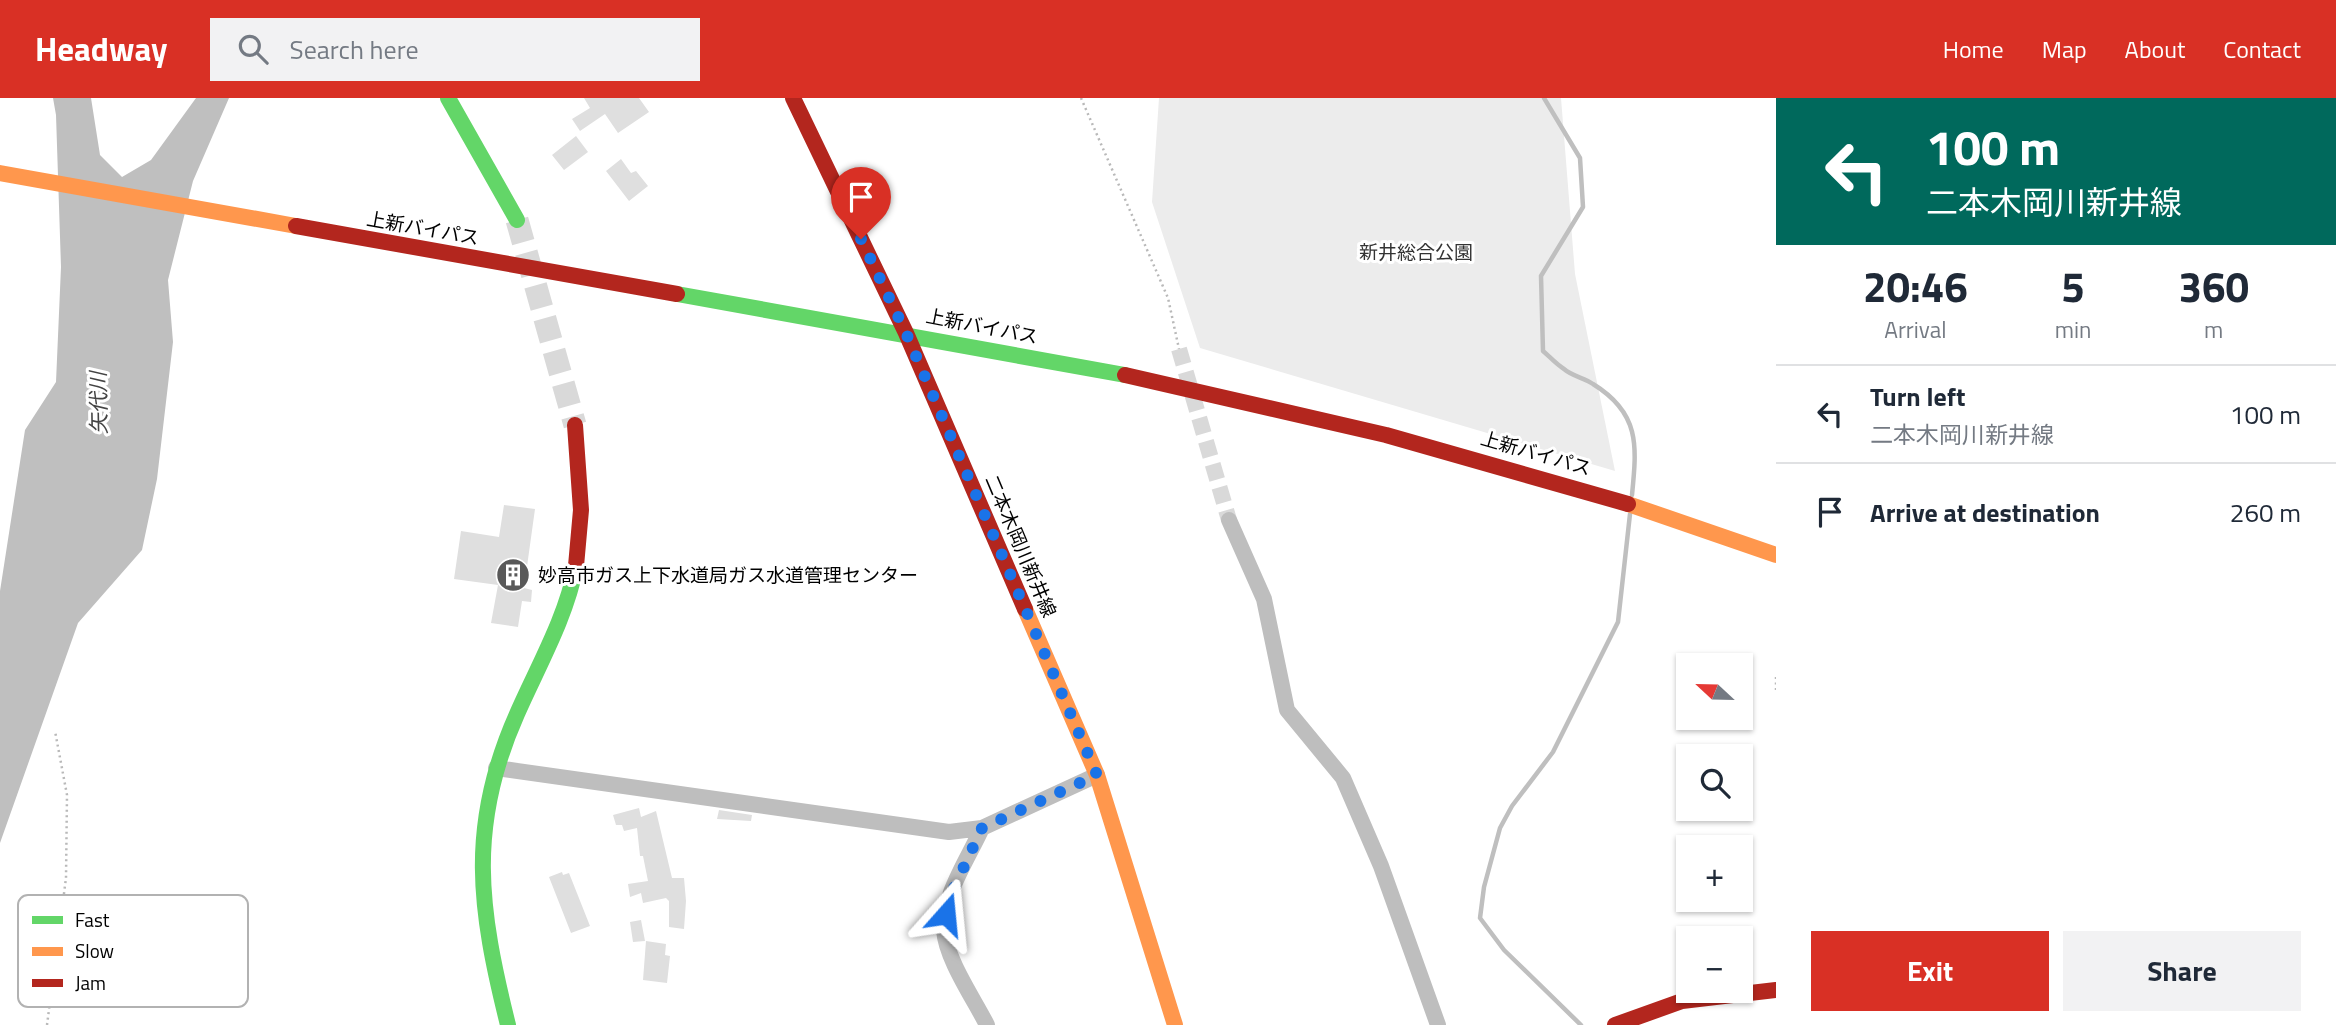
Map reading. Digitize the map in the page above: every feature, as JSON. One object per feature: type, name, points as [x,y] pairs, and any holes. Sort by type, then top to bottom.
[{"type":"main road","points":[[449,98],[517,220]]},
{"type":"main road","name":"二本木岡川新井線","points":[[793,98],[906,333],[1097,775],[1175,1025]]},
{"type":"main road","name":"上新バイパス","points":[[0,173],[319,232],[906,333],[1230,396],[1389,434],[1586,489],[1776,555]]},
{"type":"main road","points":[[508,1025],[490,953],[481,872],[482,832],[496,768],[570,593],[579,551],[583,490],[575,425]]},
{"type":"main road","points":[[1615,1025],[1682,1000],[1776,990]]},
{"type":"street","points":[[1229,520],[1264,599],[1287,710],[1343,778],[1381,866],[1438,1025]]},
{"type":"street","points":[[496,768],[949,832],[982,828],[1097,775]]},
{"type":"street","points":[[982,828],[949,899],[944,929],[948,947],[987,1025]]},
{"type":"path","points":[[1081,98],[1168,298],[1179,349]]},
{"type":"path","points":[[1776,677],[1776,693]]},
{"type":"path","points":[[55,731],[67,795],[64,895]]},
{"type":"path","points":[[47,1025],[49,1007]]},
{"type":"green space","name":"新井総合公園","points":[[1159,98],[1561,98],[1575,274],[1615,471],[1200,348],[1152,202]]},
{"type":"water","name":"矢代川","points":[[53,98],[91,98],[100,155],[122,177],[151,160],[196,98],[229,98],[193,181],[168,280],[173,342],[157,479],[142,550],[78,623],[0,843],[0,591],[25,430],[56,382],[61,267],[56,115]]},
{"type":"building","points":[[584,98],[639,98],[649,112],[618,133],[605,114],[580,131],[572,119],[590,108]]},
{"type":"building","points":[[576,136],[588,152],[564,170],[552,155]]},
{"type":"building","points":[[621,159],[631,173],[636,171],[648,186],[629,201],[606,171]]},
{"type":"building","points":[[504,505],[535,509],[524,588],[532,590],[531,602],[522,601],[518,627],[491,623],[498,585],[454,579],[461,531],[499,537]]},
{"type":"building","points":[[639,808],[641,817],[656,811],[672,878],[684,878],[684,929],[669,927],[669,901],[666,898],[643,903],[641,893],[630,897],[628,884],[648,881],[643,856],[640,856],[637,828],[624,831],[622,825],[616,825],[613,815]]},
{"type":"building","points":[[719,810],[752,815],[751,821],[717,819]]},
{"type":"building","points":[[562,872],[563,875],[569,873],[590,926],[571,933],[549,877]]},
{"type":"building","points":[[641,920],[645,941],[633,942],[630,922]]},
{"type":"building","points":[[646,941],[666,944],[665,955],[670,956],[667,983],[643,980]]},
{"type":"waterway","points":[[1544,98],[1580,158],[1583,207],[1541,276],[1543,351],[1558,365],[1608,395],[1620,407],[1632,432],[1634,446],[1632,495]]},
{"type":"waterway","points":[[1581,1025],[1504,950],[1480,918],[1484,887],[1500,828],[1512,806],[1553,752],[1618,622],[1630,514]]},
{"type":"tunnel","points":[[517,220],[575,425]]},
{"type":"tunnel","points":[[1179,349],[1229,520]]},
{"type":"traffic: fast","points":[[448,98],[517,220]]},
{"type":"traffic: fast","points":[[677,294],[1125,375]]},
{"type":"traffic: fast","points":[[508,1025],[490,943],[485,905],[483,868],[490,794],[517,714],[566,604],[576,566]]},
{"type":"traffic: slow","points":[[0,173],[296,226]]},
{"type":"traffic: slow","points":[[1628,504],[1776,555]]},
{"type":"traffic: slow","points":[[1025,609],[1097,775],[1175,1025]]},
{"type":"traffic: jam","points":[[793,98],[906,333],[1025,609]]},
{"type":"traffic: jam","points":[[296,226],[677,294]]},
{"type":"traffic: jam","points":[[1125,375],[1386,435],[1628,504]]},
{"type":"traffic: jam","points":[[575,425],[581,510],[576,566]]},
{"type":"traffic: jam","points":[[1615,1025],[1682,1001],[1776,990]]},
{"type":"place","name":"妙高市ガス上下水道局ガス水道管理センター","points":[[513,575]]},
{"type":"route","points":[[861,239],[906,333],[1097,775],[982,828],[949,899],[946,914]]}]
